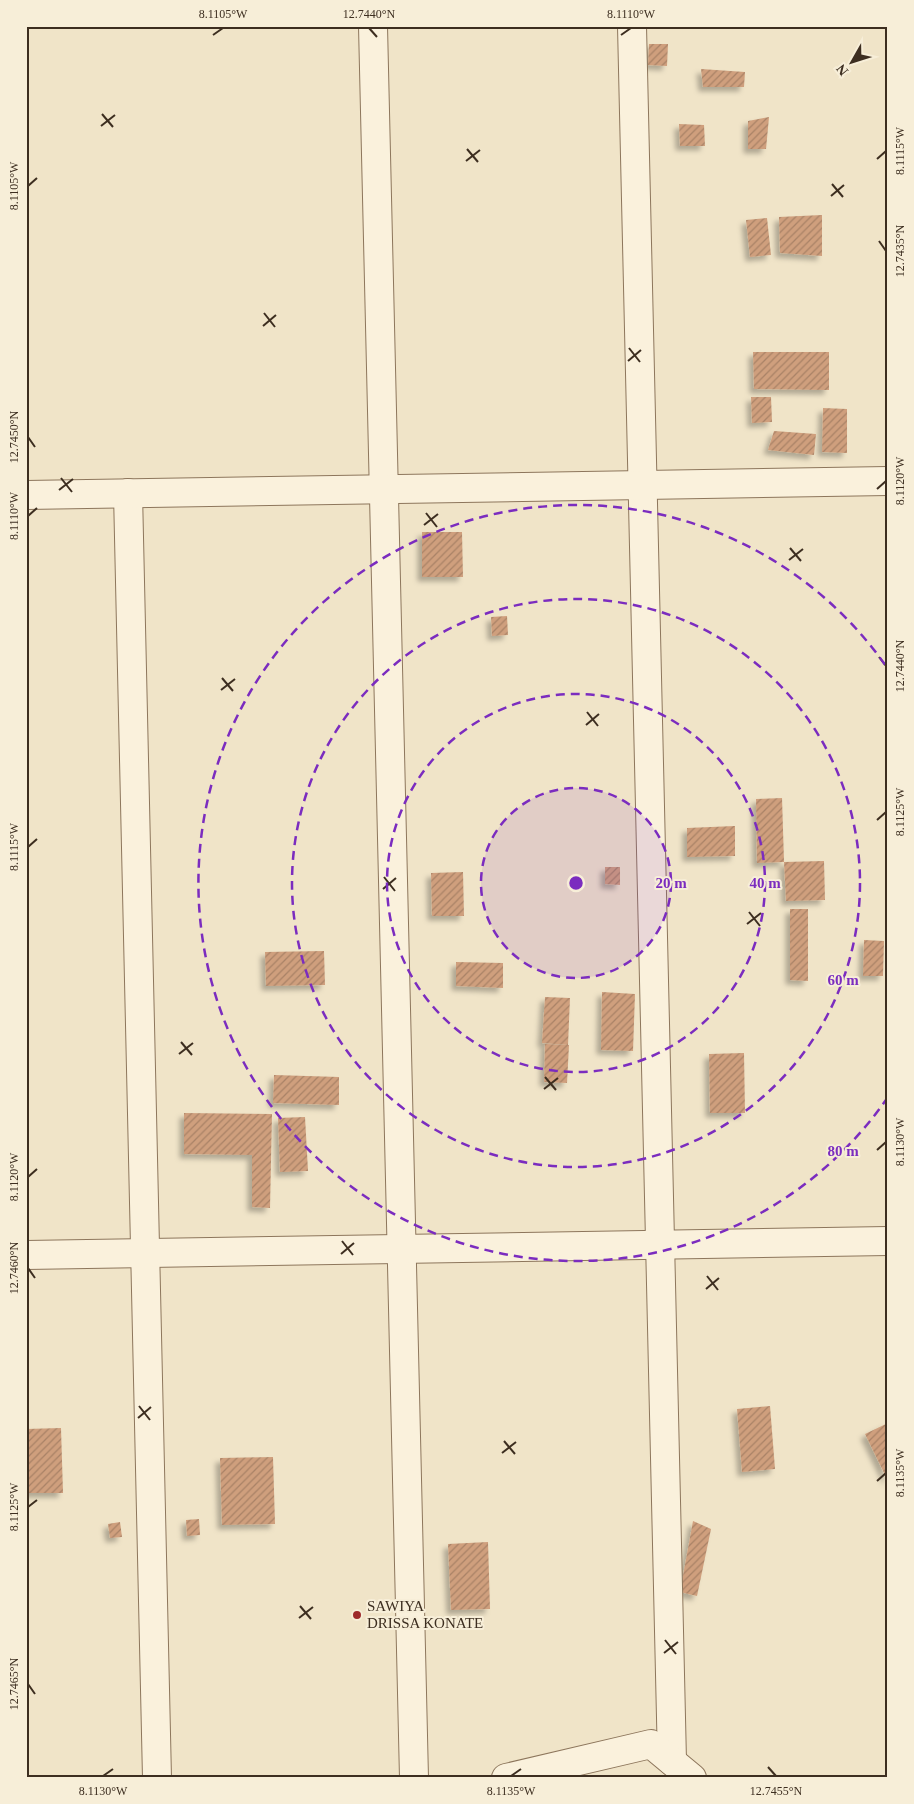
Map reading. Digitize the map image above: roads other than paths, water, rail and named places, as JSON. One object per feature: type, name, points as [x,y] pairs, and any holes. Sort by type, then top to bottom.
[{"type":"street","points":[[373,26],[414,1778]]},
{"type":"street","points":[[632,26],[660,1244],[682,1769]]},
{"type":"street","points":[[26,495],[888,481]]},
{"type":"street","points":[[128,493],[157,1778]]},
{"type":"street","points":[[26,1255],[888,1241]]},
{"type":"street","points":[[506,1778],[650,1744],[682,1769]]},
{"type":"place","name":"SAWIYA DRISSA KONATE","points":[[357,1615]]}]
